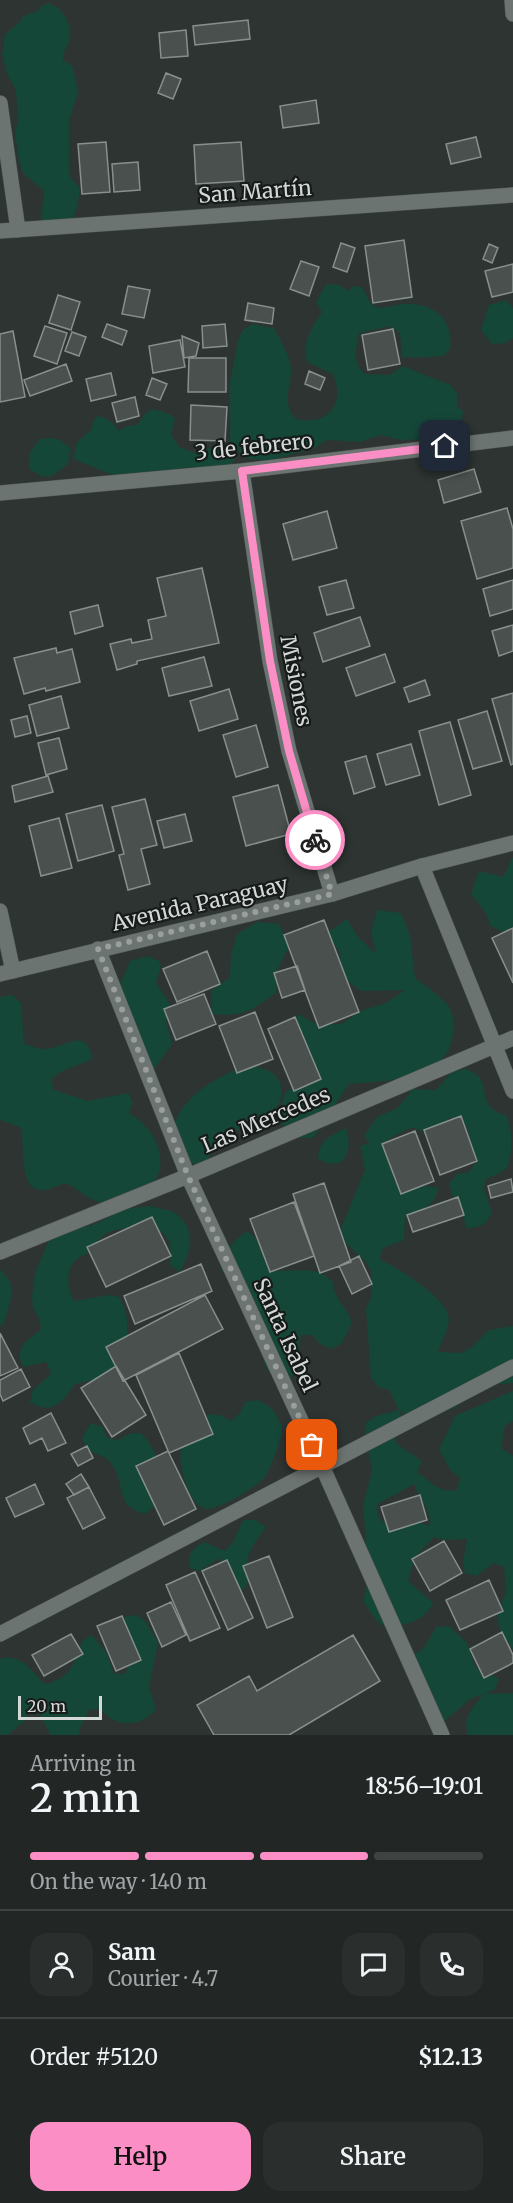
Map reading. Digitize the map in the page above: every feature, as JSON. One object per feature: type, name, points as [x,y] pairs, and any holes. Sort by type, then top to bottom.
[{"type":"street","points":[[512,0],[513,14]]},
{"type":"street","points":[[0,104],[18,230]]},
{"type":"street","name":"San Martín","points":[[0,231],[513,195]]},
{"type":"street","name":"3 de febrero","points":[[0,493],[242,471],[513,438]]},
{"type":"street","name":"Misiones","points":[[242,471],[270,661],[286,740],[332,894]]},
{"type":"street","name":"Avenida Paraguay","points":[[7,972],[332,894],[422,866],[513,843]]},
{"type":"street","points":[[422,866],[513,1091]]},
{"type":"street","points":[[0,911],[7,972]]},
{"type":"street","name":"Santa Isabel","points":[[98,949],[188,1176],[322,1466],[442,1735]]},
{"type":"street","name":"Las Mercedes","points":[[0,1252],[188,1176],[513,1038]]},
{"type":"street","points":[[0,1634],[513,1367]]},
{"type":"green space","points":[[48,3],[63,13],[69,23],[70,35],[63,59],[73,67],[78,93],[69,120],[69,175],[80,189],[71,223],[63,233],[57,236],[43,229],[41,221],[44,191],[23,173],[19,161],[15,132],[18,121],[16,90],[7,74],[2,55],[5,34],[19,23],[23,16],[38,11],[40,7]]},
{"type":"green space","points":[[326,284],[340,285],[347,291],[354,286],[361,287],[374,306],[422,305],[439,314],[448,328],[450,338],[450,349],[443,356],[402,357],[400,333],[390,326],[359,333],[355,355],[359,368],[365,374],[390,375],[402,366],[451,385],[457,393],[457,406],[463,411],[462,418],[452,431],[428,439],[401,440],[380,435],[360,442],[327,440],[313,449],[270,460],[249,459],[230,445],[229,386],[238,341],[242,331],[252,324],[274,328],[289,358],[291,369],[288,401],[291,413],[296,419],[317,419],[331,411],[337,395],[333,374],[307,362],[306,354],[308,336],[322,312],[316,302]]},
{"type":"green space","points":[[506,300],[513,308],[513,338],[506,343],[492,344],[481,330],[489,305]]},
{"type":"green space","points":[[153,409],[172,415],[175,419],[171,435],[179,447],[198,454],[211,447],[220,448],[234,454],[235,459],[230,466],[201,471],[195,467],[136,477],[127,473],[113,475],[73,459],[77,442],[91,430],[98,415],[113,423],[119,431],[126,426],[137,425],[146,413]]},
{"type":"green space","points":[[40,439],[60,440],[71,448],[68,464],[52,476],[43,477],[29,469],[29,454]]},
{"type":"green space","points":[[513,857],[513,929],[500,931],[490,925],[486,913],[471,894],[479,871],[503,877]]},
{"type":"green space","points":[[377,910],[401,913],[410,935],[415,978],[439,996],[450,1009],[454,1024],[452,1040],[446,1054],[437,1064],[424,1071],[394,1080],[349,1084],[313,1138],[290,1138],[278,1116],[285,1093],[305,1079],[288,1036],[298,1014],[318,1025],[341,1024],[363,1010],[386,1003],[405,990],[361,991],[342,977],[340,953],[327,933],[347,919],[359,938],[376,954],[371,932]]},
{"type":"green space","points":[[257,922],[279,924],[289,946],[278,968],[276,993],[246,1011],[232,1015],[212,1014],[211,991],[230,977],[231,955],[237,934]]},
{"type":"green space","points":[[148,956],[159,961],[161,966],[156,983],[170,1004],[166,1021],[172,1044],[155,1068],[145,1068],[118,989],[130,961]]},
{"type":"green space","points":[[12,995],[21,1003],[24,1044],[47,1049],[80,1041],[90,1049],[93,1059],[60,1072],[51,1079],[54,1090],[88,1101],[128,1093],[133,1103],[129,1113],[143,1123],[153,1135],[159,1148],[158,1174],[151,1186],[140,1194],[104,1203],[93,1200],[64,1183],[48,1190],[36,1189],[29,1184],[20,1127],[0,1120],[0,997]]},
{"type":"green space","points":[[248,1065],[269,1071],[278,1078],[282,1093],[276,1108],[271,1115],[257,1124],[224,1133],[206,1162],[194,1164],[182,1160],[174,1142],[174,1128],[187,1103],[209,1084]]},
{"type":"green space","points":[[464,1069],[474,1073],[483,1085],[489,1106],[506,1115],[510,1127],[510,1156],[507,1168],[485,1180],[484,1190],[492,1212],[482,1225],[466,1228],[461,1205],[453,1196],[449,1184],[457,1174],[469,1172],[476,1162],[467,1127],[460,1119],[448,1118],[433,1136],[412,1127],[392,1137],[383,1145],[392,1157],[393,1179],[404,1191],[427,1186],[438,1188],[430,1204],[405,1217],[404,1240],[383,1248],[380,1259],[421,1285],[447,1311],[449,1320],[438,1352],[461,1353],[472,1347],[489,1330],[513,1326],[513,1383],[480,1388],[454,1408],[441,1413],[420,1416],[400,1411],[402,1417],[395,1441],[422,1462],[417,1472],[439,1488],[457,1490],[460,1478],[450,1470],[439,1449],[455,1416],[513,1391],[513,1421],[505,1426],[501,1448],[513,1456],[513,1650],[499,1627],[497,1615],[506,1592],[504,1567],[494,1563],[476,1576],[465,1573],[463,1562],[467,1539],[445,1540],[434,1537],[415,1557],[408,1580],[433,1603],[419,1618],[407,1624],[386,1628],[376,1620],[363,1601],[369,1578],[363,1506],[372,1470],[365,1435],[366,1423],[376,1416],[399,1410],[389,1390],[378,1387],[371,1378],[366,1309],[371,1297],[371,1271],[365,1261],[338,1236],[365,1170],[360,1146],[369,1143],[364,1136],[377,1117],[399,1107],[412,1089],[436,1090],[452,1072]],"holes":[[[414,1484],[427,1509],[430,1526],[408,1519],[384,1523],[377,1515],[378,1504]]]},
{"type":"green space","points":[[346,1128],[348,1146],[347,1154],[342,1162],[329,1164],[318,1159],[323,1143],[330,1136]]},
{"type":"green space","points":[[149,1206],[173,1212],[186,1224],[190,1240],[189,1249],[179,1272],[170,1265],[170,1245],[163,1233],[141,1227],[107,1233],[89,1252],[73,1263],[69,1274],[70,1291],[74,1301],[108,1295],[119,1297],[124,1306],[128,1325],[127,1345],[121,1374],[75,1384],[61,1401],[51,1407],[45,1408],[30,1402],[33,1390],[51,1374],[46,1362],[23,1367],[19,1356],[23,1344],[41,1329],[39,1318],[33,1308],[32,1297],[35,1273],[49,1240],[58,1232],[93,1225],[125,1209]]},
{"type":"green space","points":[[247,1231],[256,1238],[268,1269],[318,1272],[333,1282],[336,1293],[352,1323],[341,1344],[331,1349],[320,1344],[312,1335],[301,1335],[297,1369],[290,1379],[277,1377],[269,1372],[265,1363],[262,1328],[256,1305],[245,1291],[222,1271],[222,1264],[229,1248]]},
{"type":"green space","points":[[0,1270],[9,1282],[11,1294],[4,1323],[0,1326]]},
{"type":"green space","points":[[257,1400],[272,1409],[280,1424],[282,1423],[279,1442],[269,1470],[262,1480],[239,1496],[213,1508],[201,1507],[190,1493],[186,1483],[181,1462],[182,1446],[190,1433],[208,1414],[220,1415],[231,1421],[240,1413],[245,1402]]},
{"type":"green space","points":[[91,1423],[103,1427],[106,1437],[118,1440],[129,1434],[141,1433],[149,1442],[157,1459],[157,1485],[154,1507],[145,1514],[128,1505],[115,1469],[109,1461],[87,1450],[82,1438]]},
{"type":"green space","points":[[243,1520],[256,1520],[266,1527],[249,1553],[248,1583],[234,1595],[227,1566],[219,1558],[200,1571],[190,1568],[190,1555],[204,1542],[225,1551],[233,1542]]},
{"type":"green space","points":[[136,1615],[146,1622],[158,1642],[149,1687],[156,1709],[150,1715],[143,1720],[128,1723],[113,1720],[101,1709],[89,1710],[79,1730],[80,1735],[51,1735],[39,1714],[29,1707],[27,1719],[8,1735],[0,1735],[0,1659],[20,1661],[26,1664],[45,1684],[53,1682],[66,1674],[74,1663],[82,1641],[92,1635],[106,1652],[114,1674],[125,1674],[130,1663],[124,1617]]},
{"type":"green space","points":[[449,1626],[467,1643],[475,1666],[483,1674],[489,1673],[499,1679],[495,1689],[486,1694],[513,1693],[513,1735],[468,1735],[467,1717],[483,1694],[470,1699],[450,1717],[438,1723],[414,1691],[409,1675],[414,1655],[424,1648],[436,1627]]},
{"type":"building","points":[[248,20],[250,39],[195,45],[193,26]]},
{"type":"building","points":[[186,30],[188,56],[161,58],[159,33]]},
{"type":"building","points":[[166,73],[181,79],[173,99],[158,93]]},
{"type":"building","points":[[316,100],[319,123],[283,128],[280,106]]},
{"type":"building","points":[[476,137],[481,157],[451,164],[446,144]]},
{"type":"building","points":[[106,142],[110,192],[82,194],[78,144]]},
{"type":"building","points":[[241,142],[244,181],[196,184],[194,145]]},
{"type":"building","points":[[138,162],[140,190],[114,192],[112,164]]},
{"type":"building","points":[[404,240],[412,297],[373,303],[365,246]]},
{"type":"building","points":[[341,243],[355,248],[347,272],[333,267]]},
{"type":"building","points":[[489,244],[498,248],[492,263],[483,259]]},
{"type":"building","points":[[301,261],[319,267],[309,296],[290,289]]},
{"type":"building","points":[[513,264],[513,292],[492,297],[485,271]]},
{"type":"building","points":[[128,286],[150,290],[144,318],[122,314]]},
{"type":"building","points":[[58,295],[80,302],[71,330],[49,323]]},
{"type":"building","points":[[248,303],[274,308],[272,324],[245,320]]},
{"type":"building","points":[[107,324],[127,331],[122,345],[102,337]]},
{"type":"building","points":[[225,324],[227,346],[203,348],[202,326]]},
{"type":"building","points":[[45,326],[67,333],[57,364],[34,356]]},
{"type":"building","points":[[393,329],[400,364],[368,370],[362,335]]},
{"type":"building","points":[[13,331],[25,397],[0,402],[0,334]]},
{"type":"building","points":[[72,332],[86,337],[79,356],[65,351]]},
{"type":"building","points":[[182,336],[199,343],[196,356],[184,358]]},
{"type":"building","points":[[180,340],[185,367],[153,373],[149,346]]},
{"type":"building","points":[[189,358],[226,358],[226,392],[188,392]]},
{"type":"building","points":[[66,364],[72,381],[30,396],[24,380]]},
{"type":"building","points":[[309,371],[325,378],[320,390],[305,384]]},
{"type":"building","points":[[111,373],[116,395],[91,401],[86,379]]},
{"type":"building","points":[[152,378],[167,384],[160,400],[146,395]]},
{"type":"building","points":[[135,397],[139,416],[117,422],[112,403]]},
{"type":"building","points":[[191,405],[227,407],[225,441],[190,440]]},
{"type":"building","points":[[474,469],[481,492],[444,503],[438,480]]},
{"type":"building","points":[[507,508],[513,529],[513,568],[477,579],[461,521]]},
{"type":"building","points":[[327,511],[337,548],[293,560],[283,524]]},
{"type":"building","points":[[202,568],[219,643],[137,661],[137,664],[117,670],[110,644],[131,639],[132,643],[152,639],[148,620],[166,616],[157,578]]},
{"type":"building","points":[[346,580],[354,608],[327,615],[319,587]]},
{"type":"building","points":[[513,580],[513,609],[490,616],[483,589]]},
{"type":"building","points":[[98,605],[103,626],[75,634],[70,612]]},
{"type":"building","points":[[360,617],[370,646],[323,662],[314,633]]},
{"type":"building","points":[[513,625],[513,651],[499,656],[492,631]]},
{"type":"building","points":[[56,648],[57,653],[72,649],[80,682],[24,694],[14,658]]},
{"type":"building","points":[[385,654],[395,682],[356,696],[346,668]]},
{"type":"building","points":[[204,657],[212,686],[169,696],[162,668]]},
{"type":"building","points":[[425,680],[430,695],[409,702],[404,688]]},
{"type":"building","points":[[229,689],[238,719],[199,731],[190,701]]},
{"type":"building","points":[[513,693],[513,764],[511,765],[492,699]]},
{"type":"building","points":[[61,696],[69,728],[37,736],[29,705]]},
{"type":"building","points":[[487,711],[502,761],[473,769],[458,720]]},
{"type":"building","points":[[27,716],[31,733],[15,737],[11,720]]},
{"type":"building","points":[[450,722],[471,795],[439,805],[419,731]]},
{"type":"building","points":[[256,725],[268,767],[236,777],[223,735]]},
{"type":"building","points":[[59,738],[67,769],[46,775],[38,743]]},
{"type":"building","points":[[411,744],[420,775],[386,785],[377,754]]},
{"type":"building","points":[[366,756],[375,787],[354,794],[345,762]]},
{"type":"building","points":[[48,776],[53,792],[15,802],[12,786]]},
{"type":"building","points":[[278,785],[291,834],[246,846],[233,797]]},
{"type":"building","points":[[145,799],[157,845],[141,849],[150,884],[128,890],[119,855],[124,854],[112,807]]},
{"type":"building","points":[[102,805],[114,851],[78,861],[66,814]]},
{"type":"building","points":[[185,814],[192,841],[164,848],[157,821]]},
{"type":"building","points":[[59,818],[72,868],[41,876],[29,826]]},
{"type":"building","points":[[324,920],[359,1012],[319,1028],[284,935]]},
{"type":"building","points":[[513,928],[513,983],[492,938]]},
{"type":"building","points":[[207,951],[220,984],[177,1002],[163,969]]},
{"type":"building","points":[[297,966],[305,990],[282,998],[274,973]]},
{"type":"building","points":[[204,994],[216,1024],[176,1040],[164,1009]]},
{"type":"building","points":[[255,1012],[273,1059],[237,1073],[219,1026]]},
{"type":"building","points":[[295,1017],[321,1079],[294,1091],[268,1029]]},
{"type":"building","points":[[461,1116],[477,1161],[440,1175],[424,1130]]},
{"type":"building","points":[[415,1131],[434,1181],[401,1194],[382,1144]]},
{"type":"building","points":[[511,1179],[513,1192],[491,1198],[488,1186]]},
{"type":"building","points":[[324,1183],[351,1262],[320,1273],[293,1194]]},
{"type":"building","points":[[458,1197],[464,1215],[413,1232],[407,1215]]},
{"type":"building","points":[[294,1202],[314,1256],[270,1272],[250,1219]]},
{"type":"building","points":[[152,1217],[171,1256],[106,1287],[87,1247]]},
{"type":"building","points":[[359,1256],[372,1284],[352,1294],[339,1266]]},
{"type":"building","points":[[201,1264],[212,1291],[135,1324],[124,1296]]},
{"type":"building","points":[[205,1295],[223,1329],[123,1381],[106,1347]]},
{"type":"building","points":[[0,1333],[18,1368],[0,1376]]},
{"type":"building","points":[[179,1353],[213,1434],[169,1453],[136,1375]]},
{"type":"building","points":[[116,1366],[146,1415],[112,1437],[81,1388]]},
{"type":"building","points":[[21,1369],[30,1387],[3,1401],[0,1394],[0,1380]]},
{"type":"building","points":[[51,1413],[66,1443],[48,1451],[42,1438],[30,1444],[23,1428]]},
{"type":"building","points":[[87,1446],[93,1458],[78,1466],[71,1454]]},
{"type":"building","points":[[168,1451],[196,1509],[164,1525],[136,1466]]},
{"type":"building","points":[[81,1474],[89,1487],[74,1495],[66,1484]]},
{"type":"building","points":[[35,1484],[44,1504],[15,1517],[6,1498]]},
{"type":"building","points":[[89,1487],[105,1518],[83,1529],[67,1498]]},
{"type":"building","points":[[420,1495],[427,1520],[389,1532],[381,1507]]},
{"type":"building","points":[[444,1541],[462,1573],[430,1591],[412,1559]]},
{"type":"building","points":[[269,1556],[293,1617],[267,1628],[243,1566]]},
{"type":"building","points":[[227,1560],[253,1618],[228,1630],[202,1571]]},
{"type":"building","points":[[195,1572],[220,1628],[190,1641],[166,1585]]},
{"type":"building","points":[[489,1580],[503,1611],[460,1630],[446,1600]]},
{"type":"building","points":[[171,1602],[186,1635],[162,1647],[147,1613]]},
{"type":"building","points":[[122,1616],[141,1660],[116,1671],[97,1626]]},
{"type":"building","points":[[502,1632],[513,1655],[513,1663],[484,1678],[470,1649]]},
{"type":"building","points":[[71,1634],[83,1654],[44,1676],[32,1655]]},
{"type":"building","points":[[353,1635],[380,1681],[289,1735],[214,1735],[197,1705],[249,1676],[257,1691]]},
{"type":"way so far","points":[[312,1445],[188,1176],[98,949],[332,894],[315,840]]},
{"type":"route","points":[[315,840],[289,751],[270,661],[242,471],[445,446]]}]
